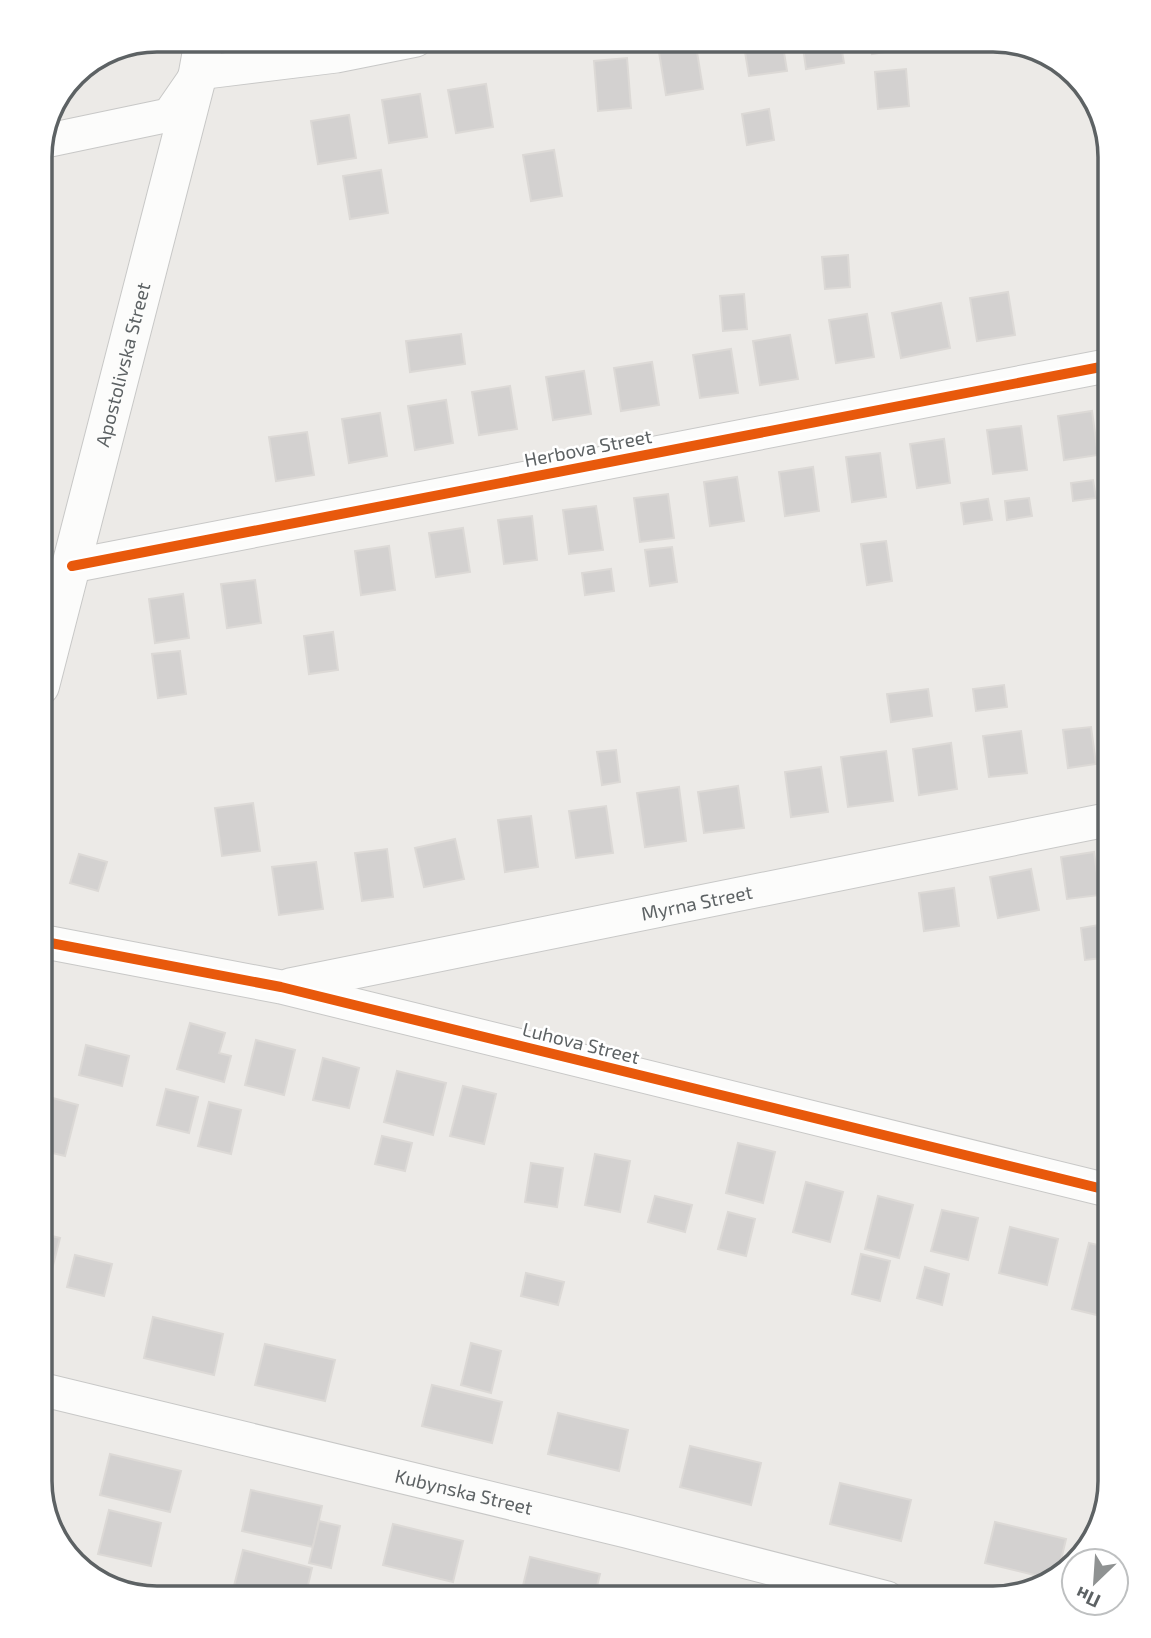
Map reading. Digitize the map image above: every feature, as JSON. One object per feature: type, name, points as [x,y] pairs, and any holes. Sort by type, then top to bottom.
[{"type":"street","points":[[55,139],[169,116],[201,57],[336,56],[355,52]]},
{"type":"street","name":"Apostolivska Street","points":[[53,639],[201,57]]},
{"type":"street","name":"Herbova Street","points":[[72,566],[1098,368]]},
{"type":"street","name":"Myrna Street","points":[[281,987],[1098,822]]},
{"type":"street","name":"Luhova Street","points":[[52,943],[281,987],[1098,1188]]},
{"type":"street","name":"Kubynska Street","points":[[52,1392],[626,1531],[840,1586]]},
{"type":"building","points":[[659,53],[697,53],[703,89],[666,95]]},
{"type":"building","points":[[745,53],[784,53],[787,71],[749,76]]},
{"type":"building","points":[[804,53],[842,53],[844,63],[806,69]]},
{"type":"building","points":[[627,58],[631,108],[598,111],[594,61]]},
{"type":"building","points":[[906,69],[909,106],[878,109],[875,72]]},
{"type":"building","points":[[486,84],[493,127],[456,133],[448,90]]},
{"type":"building","points":[[420,94],[427,137],[389,143],[382,100]]},
{"type":"building","points":[[769,109],[774,140],[747,145],[742,114]]},
{"type":"building","points":[[349,115],[356,158],[318,164],[311,121]]},
{"type":"building","points":[[554,150],[562,196],[531,201],[523,155]]},
{"type":"building","points":[[381,170],[388,213],[350,219],[343,176]]},
{"type":"building","points":[[848,255],[850,287],[825,289],[822,257]]},
{"type":"building","points":[[1008,292],[1015,335],[977,341],[970,298]]},
{"type":"building","points":[[744,294],[747,329],[723,331],[720,296]]},
{"type":"building","points":[[941,303],[950,348],[901,358],[892,313]]},
{"type":"building","points":[[867,314],[874,357],[836,363],[829,320]]},
{"type":"building","points":[[461,334],[465,364],[410,372],[406,341]]},
{"type":"building","points":[[790,335],[798,379],[760,385],[753,341]]},
{"type":"building","points":[[731,349],[738,393],[700,398],[693,355]]},
{"type":"building","points":[[652,362],[659,405],[621,411],[614,368]]},
{"type":"building","points":[[584,371],[591,414],[553,420],[546,377]]},
{"type":"building","points":[[510,386],[517,429],[479,435],[472,392]]},
{"type":"building","points":[[446,400],[453,443],[415,450],[408,406]]},
{"type":"building","points":[[1092,411],[1098,455],[1064,460],[1058,416]]},
{"type":"building","points":[[380,413],[387,456],[349,463],[342,419]]},
{"type":"building","points":[[1021,426],[1027,470],[993,474],[987,430]]},
{"type":"building","points":[[307,432],[314,475],[276,481],[269,437]]},
{"type":"building","points":[[944,439],[950,483],[917,488],[910,444]]},
{"type":"building","points":[[880,453],[886,497],[852,502],[846,457]]},
{"type":"building","points":[[813,467],[819,511],[785,516],[779,472]]},
{"type":"building","points":[[737,477],[744,521],[710,526],[704,482]]},
{"type":"building","points":[[1093,480],[1096,498],[1073,501],[1071,483]]},
{"type":"building","points":[[668,494],[674,538],[640,542],[634,498]]},
{"type":"building","points":[[1029,498],[1032,516],[1007,520],[1005,501]]},
{"type":"building","points":[[988,499],[992,520],[964,524],[961,503]]},
{"type":"building","points":[[596,506],[603,550],[569,554],[563,510]]},
{"type":"building","points":[[532,516],[537,560],[504,564],[498,520]]},
{"type":"building","points":[[463,528],[470,572],[436,577],[429,533]]},
{"type":"building","points":[[886,541],[892,581],[867,585],[861,544]]},
{"type":"building","points":[[389,546],[395,590],[361,595],[355,551]]},
{"type":"building","points":[[672,547],[677,582],[650,586],[645,550]]},
{"type":"building","points":[[611,569],[614,591],[585,595],[582,573]]},
{"type":"building","points":[[255,580],[261,623],[227,628],[221,584]]},
{"type":"building","points":[[183,594],[189,638],[155,643],[149,599]]},
{"type":"building","points":[[333,632],[338,670],[309,674],[304,636]]},
{"type":"building","points":[[180,651],[186,694],[158,698],[152,654]]},
{"type":"building","points":[[1004,685],[1007,707],[976,711],[973,689]]},
{"type":"building","points":[[928,689],[932,716],[891,722],[887,694]]},
{"type":"building","points":[[1091,727],[1096,764],[1068,768],[1063,730]]},
{"type":"building","points":[[1021,731],[1027,773],[989,777],[983,736]]},
{"type":"building","points":[[951,743],[957,789],[919,795],[913,749]]},
{"type":"building","points":[[616,750],[620,782],[602,785],[597,752]]},
{"type":"building","points":[[886,751],[893,801],[848,807],[841,757]]},
{"type":"building","points":[[821,767],[828,812],[791,817],[785,772]]},
{"type":"building","points":[[738,786],[744,828],[704,833],[698,792]]},
{"type":"building","points":[[679,787],[686,841],[645,847],[637,793]]},
{"type":"building","points":[[253,803],[260,851],[222,856],[215,808]]},
{"type":"building","points":[[606,806],[613,853],[576,858],[569,811]]},
{"type":"building","points":[[531,816],[538,867],[505,872],[498,820]]},
{"type":"building","points":[[455,839],[464,879],[424,887],[415,848]]},
{"type":"building","points":[[387,849],[393,897],[362,901],[355,853]]},
{"type":"building","points":[[1094,852],[1098,895],[1067,899],[1061,857]]},
{"type":"building","points":[[79,854],[107,862],[98,891],[70,883]]},
{"type":"building","points":[[316,862],[323,909],[279,915],[272,867]]},
{"type":"building","points":[[1031,869],[1039,910],[998,918],[990,877]]},
{"type":"building","points":[[954,888],[959,926],[924,931],[919,893]]},
{"type":"building","points":[[1098,925],[1098,958],[1085,960],[1081,928]]},
{"type":"building","points":[[190,1023],[225,1033],[219,1053],[231,1056],[224,1082],[177,1069]]},
{"type":"building","points":[[256,1040],[295,1050],[284,1095],[245,1085]]},
{"type":"building","points":[[86,1045],[129,1056],[122,1086],[79,1075]]},
{"type":"building","points":[[323,1058],[359,1068],[349,1108],[313,1100]]},
{"type":"building","points":[[397,1071],[446,1083],[433,1135],[384,1122]]},
{"type":"building","points":[[463,1086],[496,1094],[484,1144],[450,1136]]},
{"type":"building","points":[[166,1089],[198,1097],[189,1133],[157,1125]]},
{"type":"building","points":[[52,1098],[78,1105],[65,1156],[52,1153]]},
{"type":"building","points":[[209,1102],[241,1110],[231,1154],[198,1146]]},
{"type":"building","points":[[382,1136],[412,1143],[405,1171],[375,1164]]},
{"type":"building","points":[[738,1143],[775,1152],[763,1203],[726,1193]]},
{"type":"building","points":[[595,1154],[630,1161],[620,1212],[585,1205]]},
{"type":"building","points":[[531,1163],[563,1168],[557,1207],[525,1202]]},
{"type":"building","points":[[806,1182],[843,1192],[830,1242],[793,1232]]},
{"type":"building","points":[[655,1196],[692,1205],[685,1232],[648,1222]]},
{"type":"building","points":[[878,1196],[913,1205],[899,1258],[865,1249]]},
{"type":"building","points":[[942,1210],[978,1218],[968,1260],[931,1251]]},
{"type":"building","points":[[728,1212],[755,1219],[746,1256],[718,1249]]},
{"type":"building","points":[[1010,1227],[1058,1239],[1047,1285],[999,1273]]},
{"type":"building","points":[[52,1236],[60,1238],[52,1269]]},
{"type":"building","points":[[1089,1243],[1098,1245],[1098,1315],[1072,1309]]},
{"type":"building","points":[[861,1254],[890,1261],[880,1301],[852,1294]]},
{"type":"building","points":[[75,1255],[112,1264],[104,1296],[67,1287]]},
{"type":"building","points":[[925,1267],[949,1274],[942,1305],[917,1298]]},
{"type":"building","points":[[526,1273],[564,1282],[558,1305],[521,1296]]},
{"type":"building","points":[[153,1317],[223,1334],[214,1375],[144,1358]]},
{"type":"building","points":[[471,1343],[501,1351],[491,1393],[461,1385]]},
{"type":"building","points":[[265,1344],[335,1360],[325,1401],[255,1385]]},
{"type":"building","points":[[432,1385],[502,1402],[492,1443],[422,1426]]},
{"type":"building","points":[[558,1413],[628,1430],[619,1471],[548,1454]]},
{"type":"building","points":[[690,1446],[761,1463],[751,1505],[680,1487]]},
{"type":"building","points":[[110,1454],[181,1471],[170,1512],[100,1495]]},
{"type":"building","points":[[840,1483],[911,1500],[901,1541],[830,1524]]},
{"type":"building","points":[[251,1490],[322,1506],[313,1547],[242,1531]]},
{"type":"building","points":[[109,1510],[161,1523],[151,1566],[98,1554]]},
{"type":"building","points":[[319,1521],[340,1526],[331,1568],[309,1563]]},
{"type":"building","points":[[995,1522],[1066,1539],[1064,1547],[1060,1547],[1060,1562],[1038,1576],[985,1563]]},
{"type":"building","points":[[393,1524],[463,1541],[453,1582],[383,1565]]},
{"type":"building","points":[[243,1550],[312,1568],[308,1585],[234,1585]]},
{"type":"building","points":[[530,1557],[600,1574],[597,1586],[523,1585]]},
{"type":"cycle path","points":[[72,566],[1098,368]]},
{"type":"cycle path","points":[[52,943],[281,987],[1098,1188]]}]
